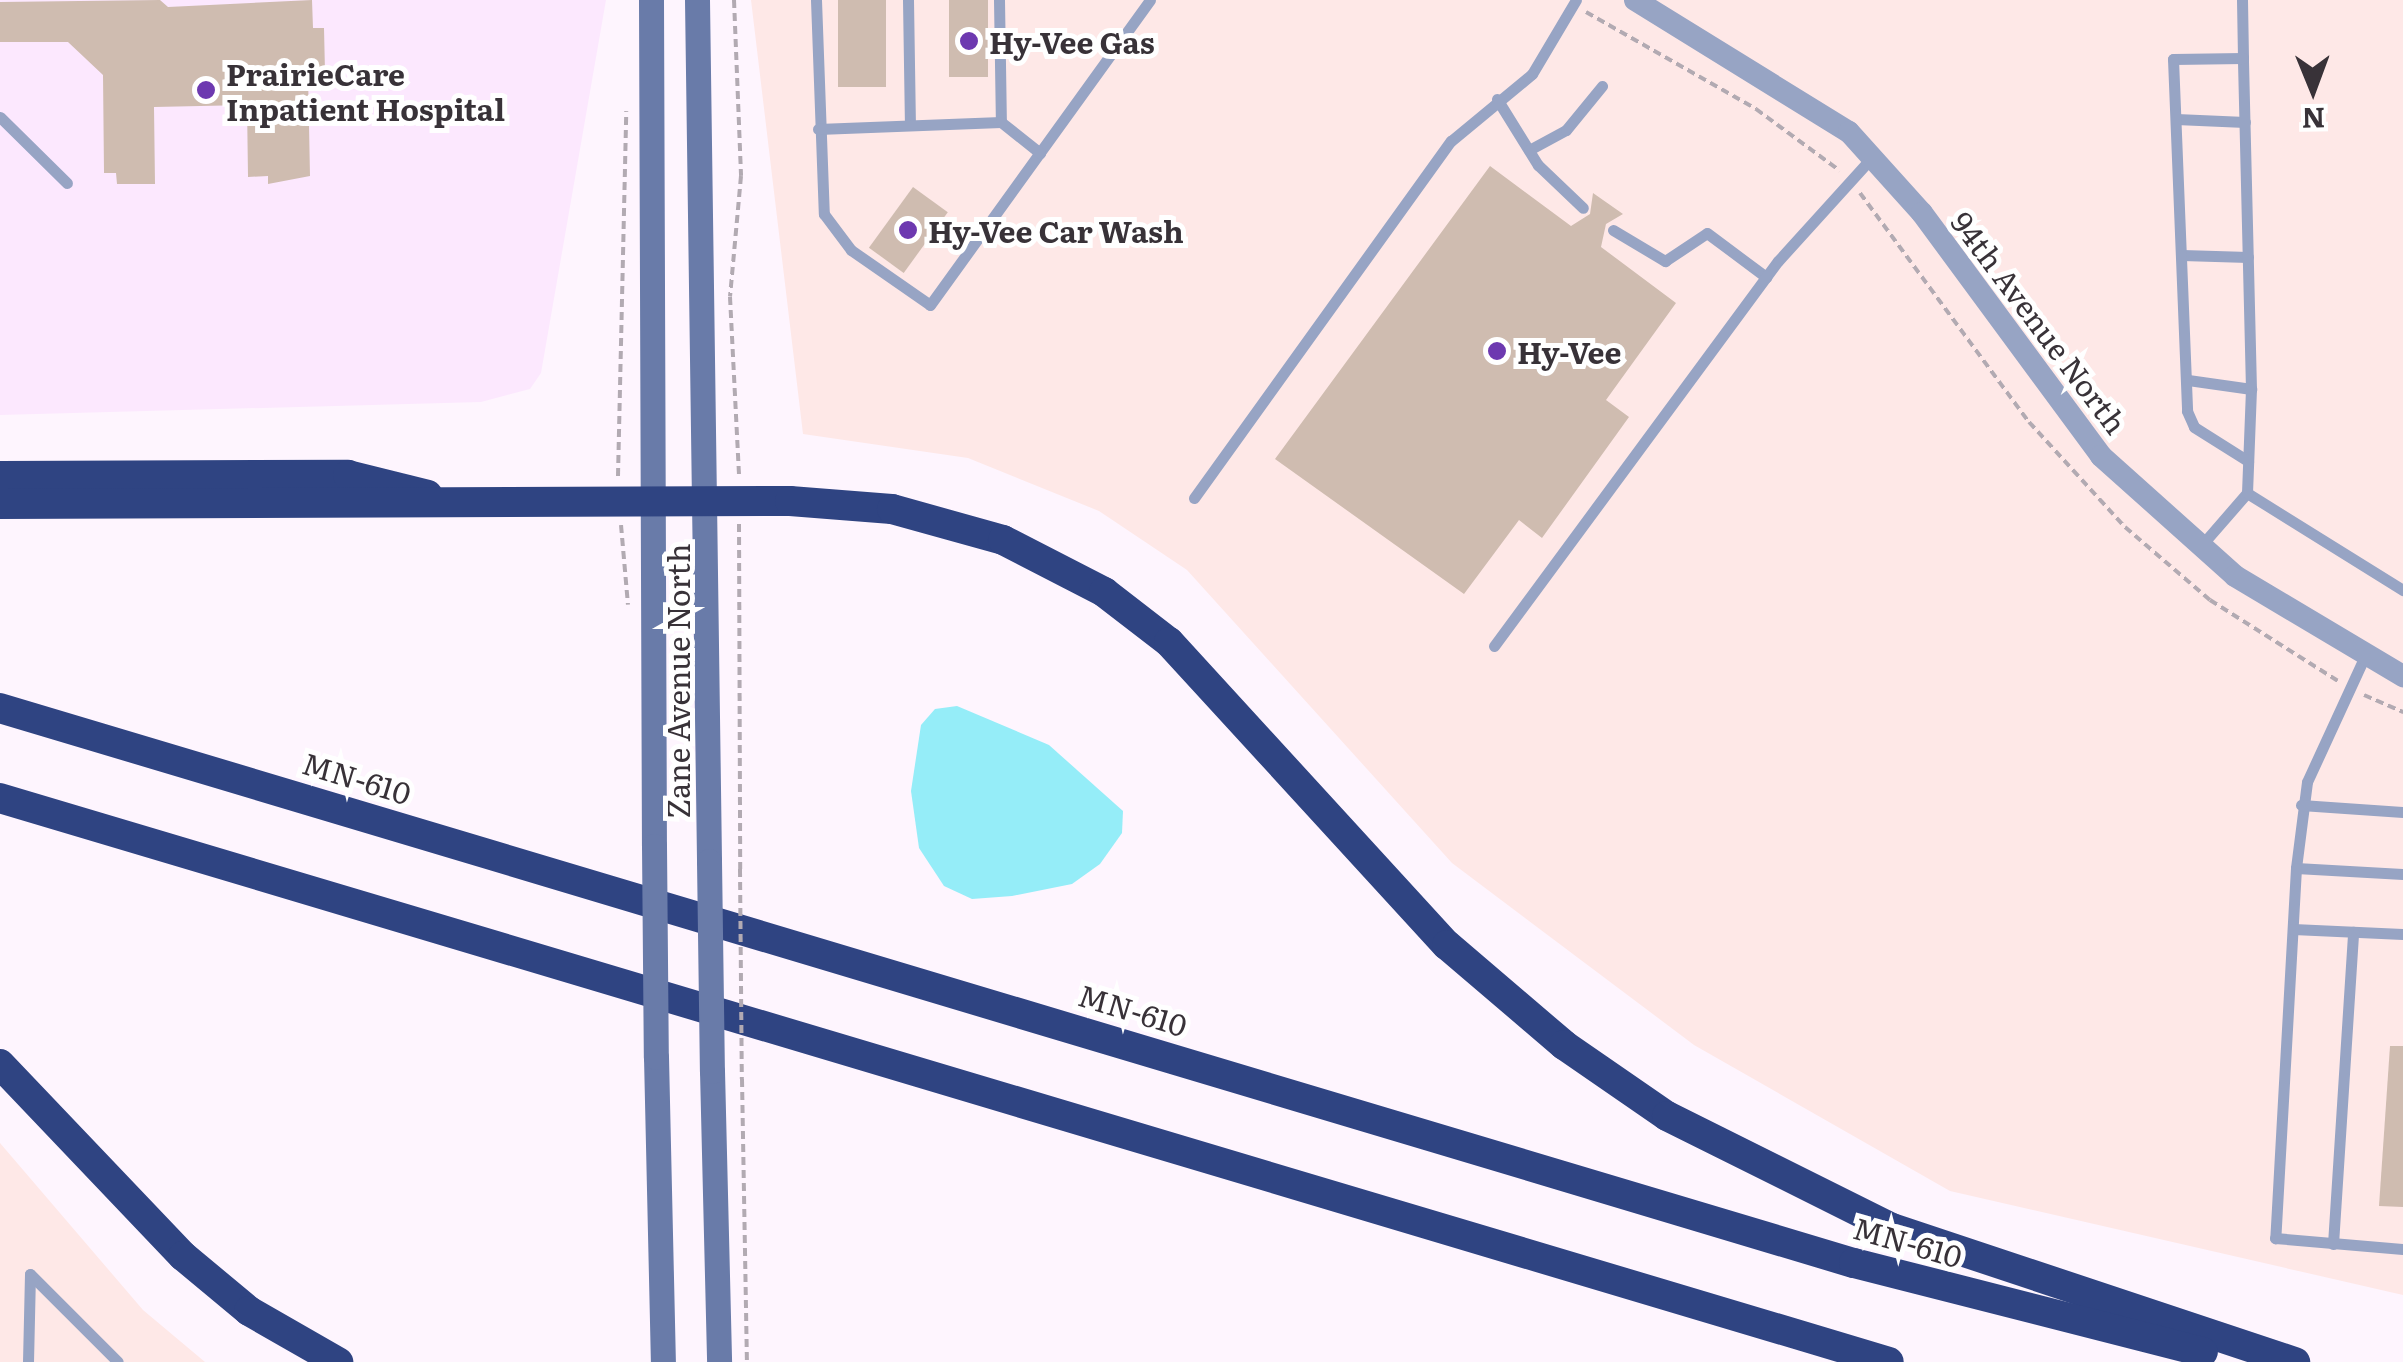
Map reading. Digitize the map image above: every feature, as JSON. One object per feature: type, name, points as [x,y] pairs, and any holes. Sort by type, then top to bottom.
[{"type":"highway","points":[[0,476],[348,475],[450,504]]},
{"type":"highway","points":[[0,504],[710,501],[892,509],[1003,540],[1071,572],[1170,642],[1447,946],[1564,1045],[1667,1116],[1892,1228],[2294,1362]]},
{"type":"highway","name":"MN-610","points":[[0,708],[1854,1263],[2250,1362]]},
{"type":"highway","points":[[0,798],[1889,1362]]},
{"type":"highway","points":[[0,1064],[183,1256],[248,1311],[338,1362]]},
{"type":"main road","name":"Zane Avenue North","points":[[651,0],[656,502],[654,846],[663,1362]]},
{"type":"main road","points":[[680,0],[708,266]]},
{"type":"main road","name":"Zane Avenue North","points":[[698,0],[708,266],[708,860],[719,1362]]},
{"type":"street","name":"94th Avenue North","points":[[1635,0],[1795,92],[1874,155],[2101,456],[2200,547],[2364,658],[2403,676]]},
{"type":"lane","points":[[816,0],[819,190],[835,234],[930,306],[1150,0]]},
{"type":"lane","points":[[908,0],[910,125]]},
{"type":"lane","points":[[998,0],[1002,122]]},
{"type":"lane","points":[[2200,547],[2247,493],[2251,389],[2242,0]]},
{"type":"lane","points":[[1194,498],[1450,141],[1532,74],[1574,3]]},
{"type":"lane","points":[[2243,58],[2173,59],[2188,380],[2194,426],[2248,462]]},
{"type":"lane","points":[[1529,150],[1566,130],[1602,86]]},
{"type":"lane","points":[[1497,100],[1529,150],[1582,208]]},
{"type":"lane","points":[[0,118],[67,184]]},
{"type":"lane","points":[[2176,119],[2245,122]]},
{"type":"lane","points":[[818,129],[1002,122],[1040,153]]},
{"type":"lane","points":[[1494,646],[1766,277],[1874,155]]},
{"type":"lane","points":[[1612,230],[1664,262],[1708,233],[1766,277]]},
{"type":"lane","points":[[2182,255],[2248,257]]},
{"type":"lane","points":[[2188,380],[2251,389]]},
{"type":"lane","points":[[2247,493],[2403,590]]},
{"type":"lane","points":[[2364,658],[2301,805],[2275,1238],[2403,1248]]},
{"type":"lane","points":[[2301,805],[2403,812]]},
{"type":"lane","points":[[2296,868],[2403,874]]},
{"type":"lane","points":[[2293,928],[2403,934]]},
{"type":"lane","points":[[2332,1244],[2353,932]]},
{"type":"lane","points":[[28,1362],[30,1274],[118,1362]]},
{"type":"path","points":[[734,0],[741,176],[730,297],[740,471]]},
{"type":"path","points":[[1574,3],[1756,109],[1851,182],[2030,422],[2124,527],[2210,600],[2349,688],[2403,712]]},
{"type":"path","points":[[628,92],[620,502],[630,624]]},
{"type":"path","points":[[739,521],[748,1362]]},
{"type":"shaded area","points":[[0,0],[606,0],[541,373],[530,389],[481,402],[0,415]]},
{"type":"shaded area","points":[[751,0],[2403,0],[2403,1295],[1950,1191],[1694,1045],[1452,863],[1187,570],[1099,511],[968,458],[803,434]]},
{"type":"shaded area","points":[[0,1143],[143,1310],[205,1362],[0,1362]]},
{"type":"water","points":[[957,706],[1049,745],[1123,811],[1122,833],[1100,864],[1072,884],[1012,896],[972,899],[944,886],[919,848],[911,791],[921,725],[935,709]]},
{"type":"building","name":"PrairieCare Inpatient Hospital","points":[[160,0],[168,7],[312,0],[313,28],[324,28],[325,72],[308,73],[310,176],[268,184],[268,176],[248,177],[247,105],[154,107],[155,184],[117,184],[116,173],[104,173],[103,75],[68,42],[0,42],[0,2]]},
{"type":"building","points":[[838,0],[886,0],[886,87],[838,87]]},
{"type":"building","name":"Hy-Vee Gas","points":[[949,0],[988,0],[988,77],[949,77]]},
{"type":"building","name":"Hy-Vee","points":[[1490,166],[1571,226],[1590,214],[1593,193],[1623,214],[1606,224],[1601,247],[1676,303],[1606,400],[1629,417],[1542,538],[1519,520],[1464,594],[1275,459]]},
{"type":"building","name":"Hy-Vee Car Wash","points":[[913,187],[948,212],[904,273],[869,248]]},
{"type":"building","points":[[2390,1046],[2403,1046],[2403,1207],[2379,1206]]},
{"type":"place","name":"Hy-Vee Gas","points":[[969,41]]},
{"type":"place","name":"PrairieCare Inpatient Hospital","points":[[206,90]]},
{"type":"place","name":"Hy-Vee Car Wash","points":[[908,230]]},
{"type":"place","name":"Hy-Vee","points":[[1497,351]]}]
